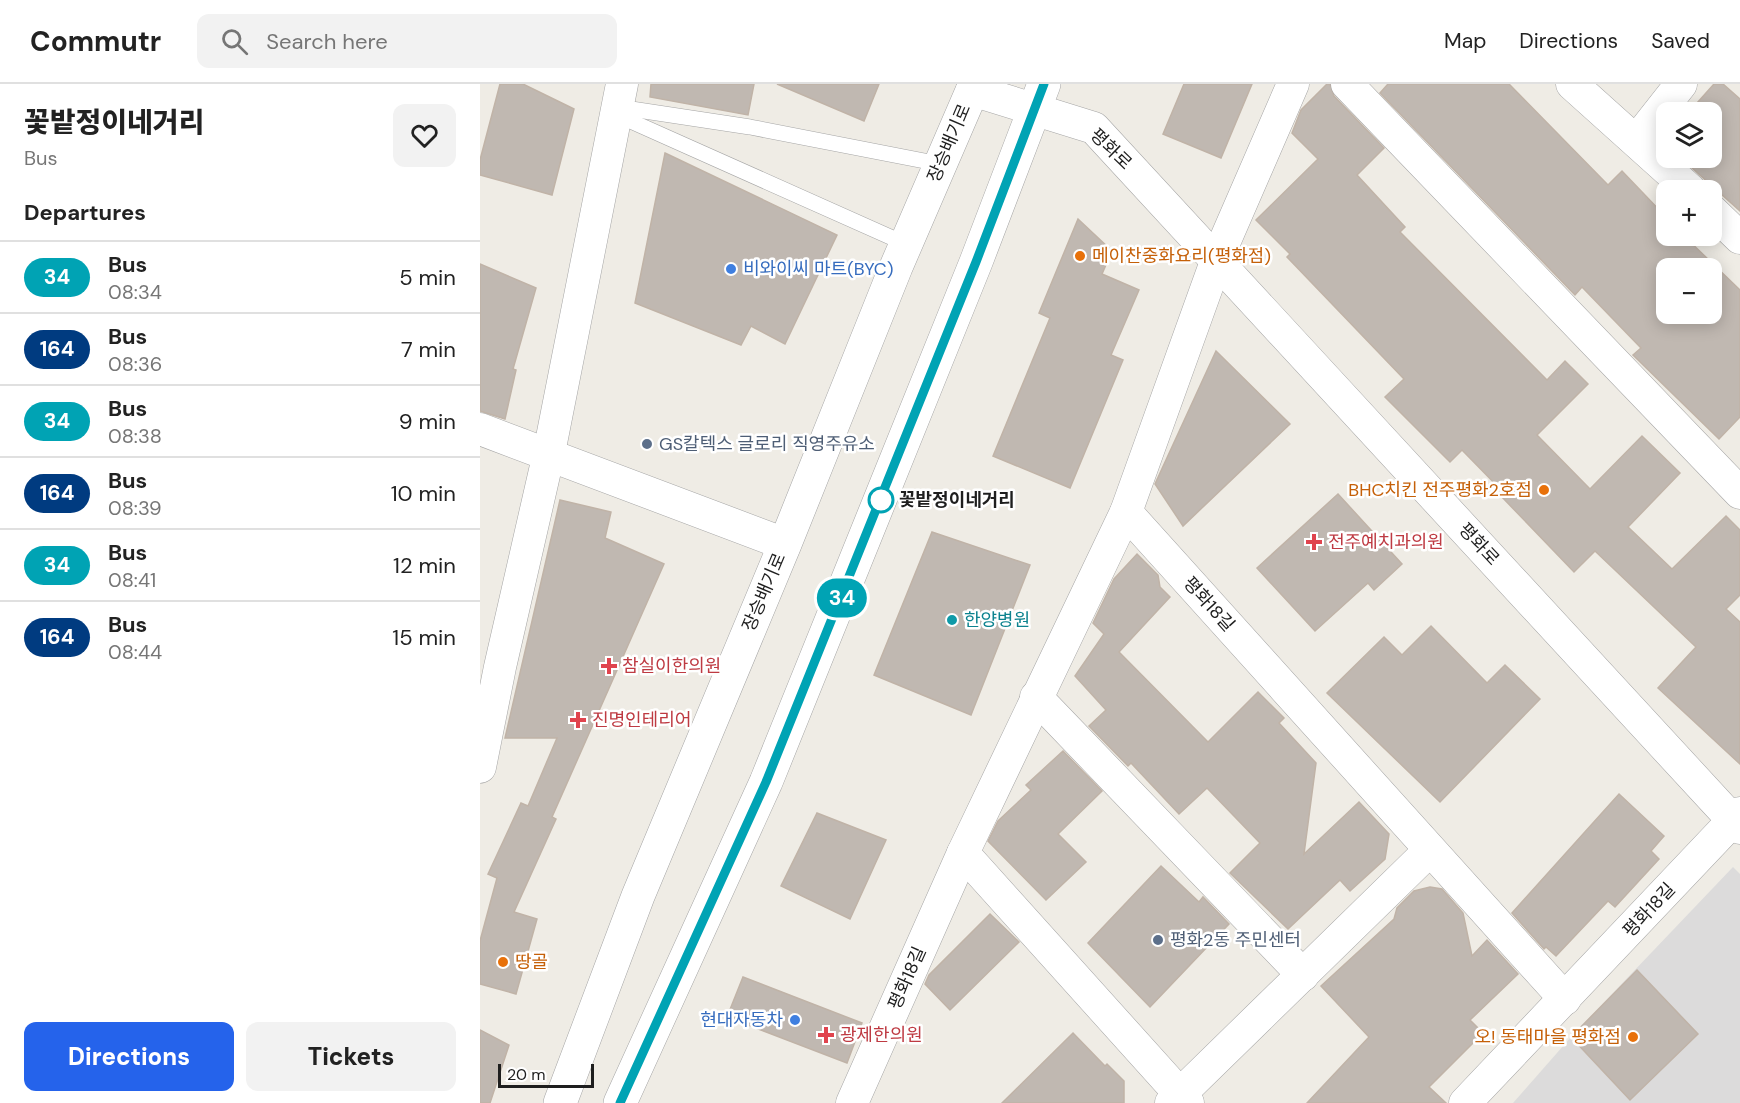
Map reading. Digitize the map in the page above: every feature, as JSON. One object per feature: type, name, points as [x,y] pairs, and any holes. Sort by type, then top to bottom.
[{"type":"street","points":[[1126,512],[1217,259],[1293,84]]},
{"type":"street","points":[[1347,84],[1740,493]]},
{"type":"street","points":[[1572,84],[1679,180]]},
{"type":"street","points":[[1637,140],[1681,84]]},
{"type":"street","name":"평화로","points":[[973,87],[1040,96],[1094,128],[1738,821]]},
{"type":"street","name":"장승배기로","points":[[560,1103],[638,896],[785,544],[906,244],[973,87]]},
{"type":"street","points":[[620,1103],[766,782],[855,567],[1040,96]]},
{"type":"street","points":[[480,767],[495,664],[549,453],[619,102]]},
{"type":"street","points":[[1722,221],[1740,238]]},
{"type":"street","points":[[480,429],[549,453],[785,544]]},
{"type":"street","name":"평화18길","points":[[852,1103],[963,853],[1126,512],[1565,999]]},
{"type":"street","points":[[1036,697],[1303,975]]},
{"type":"street","name":"평화18길","points":[[1465,1103],[1738,821]]},
{"type":"street","points":[[963,853],[1180,1100],[1430,850]]},
{"type":"lane","points":[[619,102],[940,164]]},
{"type":"lane","points":[[619,102],[906,244]]},
{"type":"shaded area","points":[[1733,867],[1740,874],[1740,1103],[1513,1103],[1571,1037]]},
{"type":"building","points":[[500,84],[523,84],[574,109],[552,195],[480,175],[480,160]]},
{"type":"building","points":[[651,84],[754,84],[748,115],[650,97]]},
{"type":"building","points":[[777,84],[879,84],[864,121]]},
{"type":"building","points":[[1184,84],[1252,84],[1221,158],[1163,134]]},
{"type":"building","points":[[1327,84],[1330,84],[1334,96],[1384,148],[1357,175],[1405,227],[1400,232],[1547,380],[1565,361],[1588,384],[1537,435],[1590,489],[1642,436],[1680,473],[1628,527],[1672,569],[1726,516],[1740,530],[1740,595],[1726,609],[1740,622],[1740,764],[1658,688],[1696,647],[1595,551],[1574,572],[1501,496],[1504,493],[1462,450],[1450,462],[1385,397],[1404,379],[1287,257],[1290,254],[1256,220],[1318,159],[1292,133],[1301,110]]},
{"type":"building","points":[[1388,84],[1509,84],[1608,185],[1622,171],[1656,207],[1656,246],[1694,246],[1707,258],[1656,258],[1656,324],[1722,324],[1722,273],[1740,290],[1740,417],[1719,439],[1633,355],[1641,348],[1582,287],[1575,295],[1380,93]]},
{"type":"building","points":[[1714,84],[1723,84],[1740,99],[1740,211],[1722,195],[1722,180],[1705,180],[1692,168],[1722,168],[1722,102],[1698,102]]},
{"type":"building","name":"비와이씨 마트(BYC)","points":[[665,153],[837,235],[785,344],[751,326],[741,345],[635,303]]},
{"type":"building","points":[[1078,219],[1112,251],[1102,274],[1139,290],[1111,355],[1123,360],[1070,488],[993,456],[1050,318],[1039,313]]},
{"type":"building","points":[[480,264],[536,288],[513,369],[516,370],[505,419],[480,411]]},
{"type":"building","points":[[1216,351],[1290,424],[1183,526],[1155,484]]},
{"type":"building","points":[[1338,494],[1402,564],[1374,590],[1368,583],[1315,631],[1257,568]]},
{"type":"building","points":[[560,500],[611,512],[605,538],[664,564],[552,817],[556,819],[514,912],[537,919],[516,994],[480,984],[480,941],[497,878],[488,874],[521,803],[528,806],[557,738],[505,738]]},
{"type":"building","name":"한양병원","points":[[932,532],[1030,565],[971,715],[874,675]]},
{"type":"building","points":[[1137,554],[1158,575],[1160,587],[1170,597],[1119,652],[1208,742],[1258,692],[1284,718],[1279,723],[1316,763],[1304,854],[1359,802],[1389,834],[1385,859],[1350,891],[1340,880],[1288,929],[1230,873],[1260,843],[1207,788],[1179,814],[1131,763],[1128,766],[1089,726],[1106,710],[1075,676],[1104,634],[1093,623],[1114,579]]},
{"type":"building","points":[[1431,626],[1487,683],[1505,665],[1540,699],[1440,802],[1327,693],[1384,637],[1402,655]]},
{"type":"building","points":[[1063,751],[1102,791],[1058,834],[1086,862],[1046,900],[988,841],[998,821],[1031,790],[1026,785]]},
{"type":"building","points":[[1619,794],[1664,836],[1651,851],[1659,859],[1615,907],[1608,901],[1556,956],[1546,947],[1544,949],[1512,913]]},
{"type":"building","points":[[817,813],[886,840],[850,919],[781,886]]},
{"type":"building","points":[[1161,866],[1199,902],[1203,897],[1229,924],[1150,1007],[1088,943]]},
{"type":"building","points":[[1430,887],[1442,889],[1463,913],[1472,956],[1487,940],[1518,974],[1470,1020],[1483,1033],[1429,1087],[1446,1103],[1307,1103],[1369,1037],[1321,986],[1394,919],[1397,908],[1414,891]]},
{"type":"building","points":[[990,914],[1019,942],[950,1010],[925,984],[929,975]]},
{"type":"building","points":[[1637,970],[1698,1034],[1630,1100],[1571,1037]]},
{"type":"building","name":"현대자동차","points":[[743,977],[862,1023],[847,1063],[727,1017]]},
{"type":"building","points":[[480,1030],[509,1045],[490,1103],[480,1103]]},
{"type":"building","points":[[1073,1033],[1105,1066],[1107,1064],[1124,1081],[1124,1103],[1002,1103]]},
{"type":"bus line","name":"34","points":[[620,1103],[766,782],[855,567],[1044,84]]},
{"type":"place","name":"메이찬중화요리(평화점)","points":[[1080,256]]},
{"type":"place","name":"비와이씨 마트(BYC)","points":[[731,269]]},
{"type":"place","name":"GS칼텍스 글로리 직영주유소","points":[[647,444]]},
{"type":"place","name":"BHC치킨 전주평화2호점","points":[[1544,490]]},
{"type":"place","name":"꽃밭정이네거리","points":[[881,500]]},
{"type":"place","name":"전주예치과의원","points":[[1314,542]]},
{"type":"place","name":"한양병원","points":[[952,620]]},
{"type":"place","name":"참실이한의원","points":[[609,666]]},
{"type":"place","name":"진명인테리어","points":[[578,720]]},
{"type":"place","name":"평화2동 주민센터","points":[[1158,940]]},
{"type":"place","name":"땅골","points":[[503,962]]},
{"type":"place","name":"현대자동차","points":[[795,1020]]},
{"type":"place","name":"광제한의원","points":[[826,1035]]},
{"type":"place","name":"오! 동태마을 평화점","points":[[1633,1037]]}]
